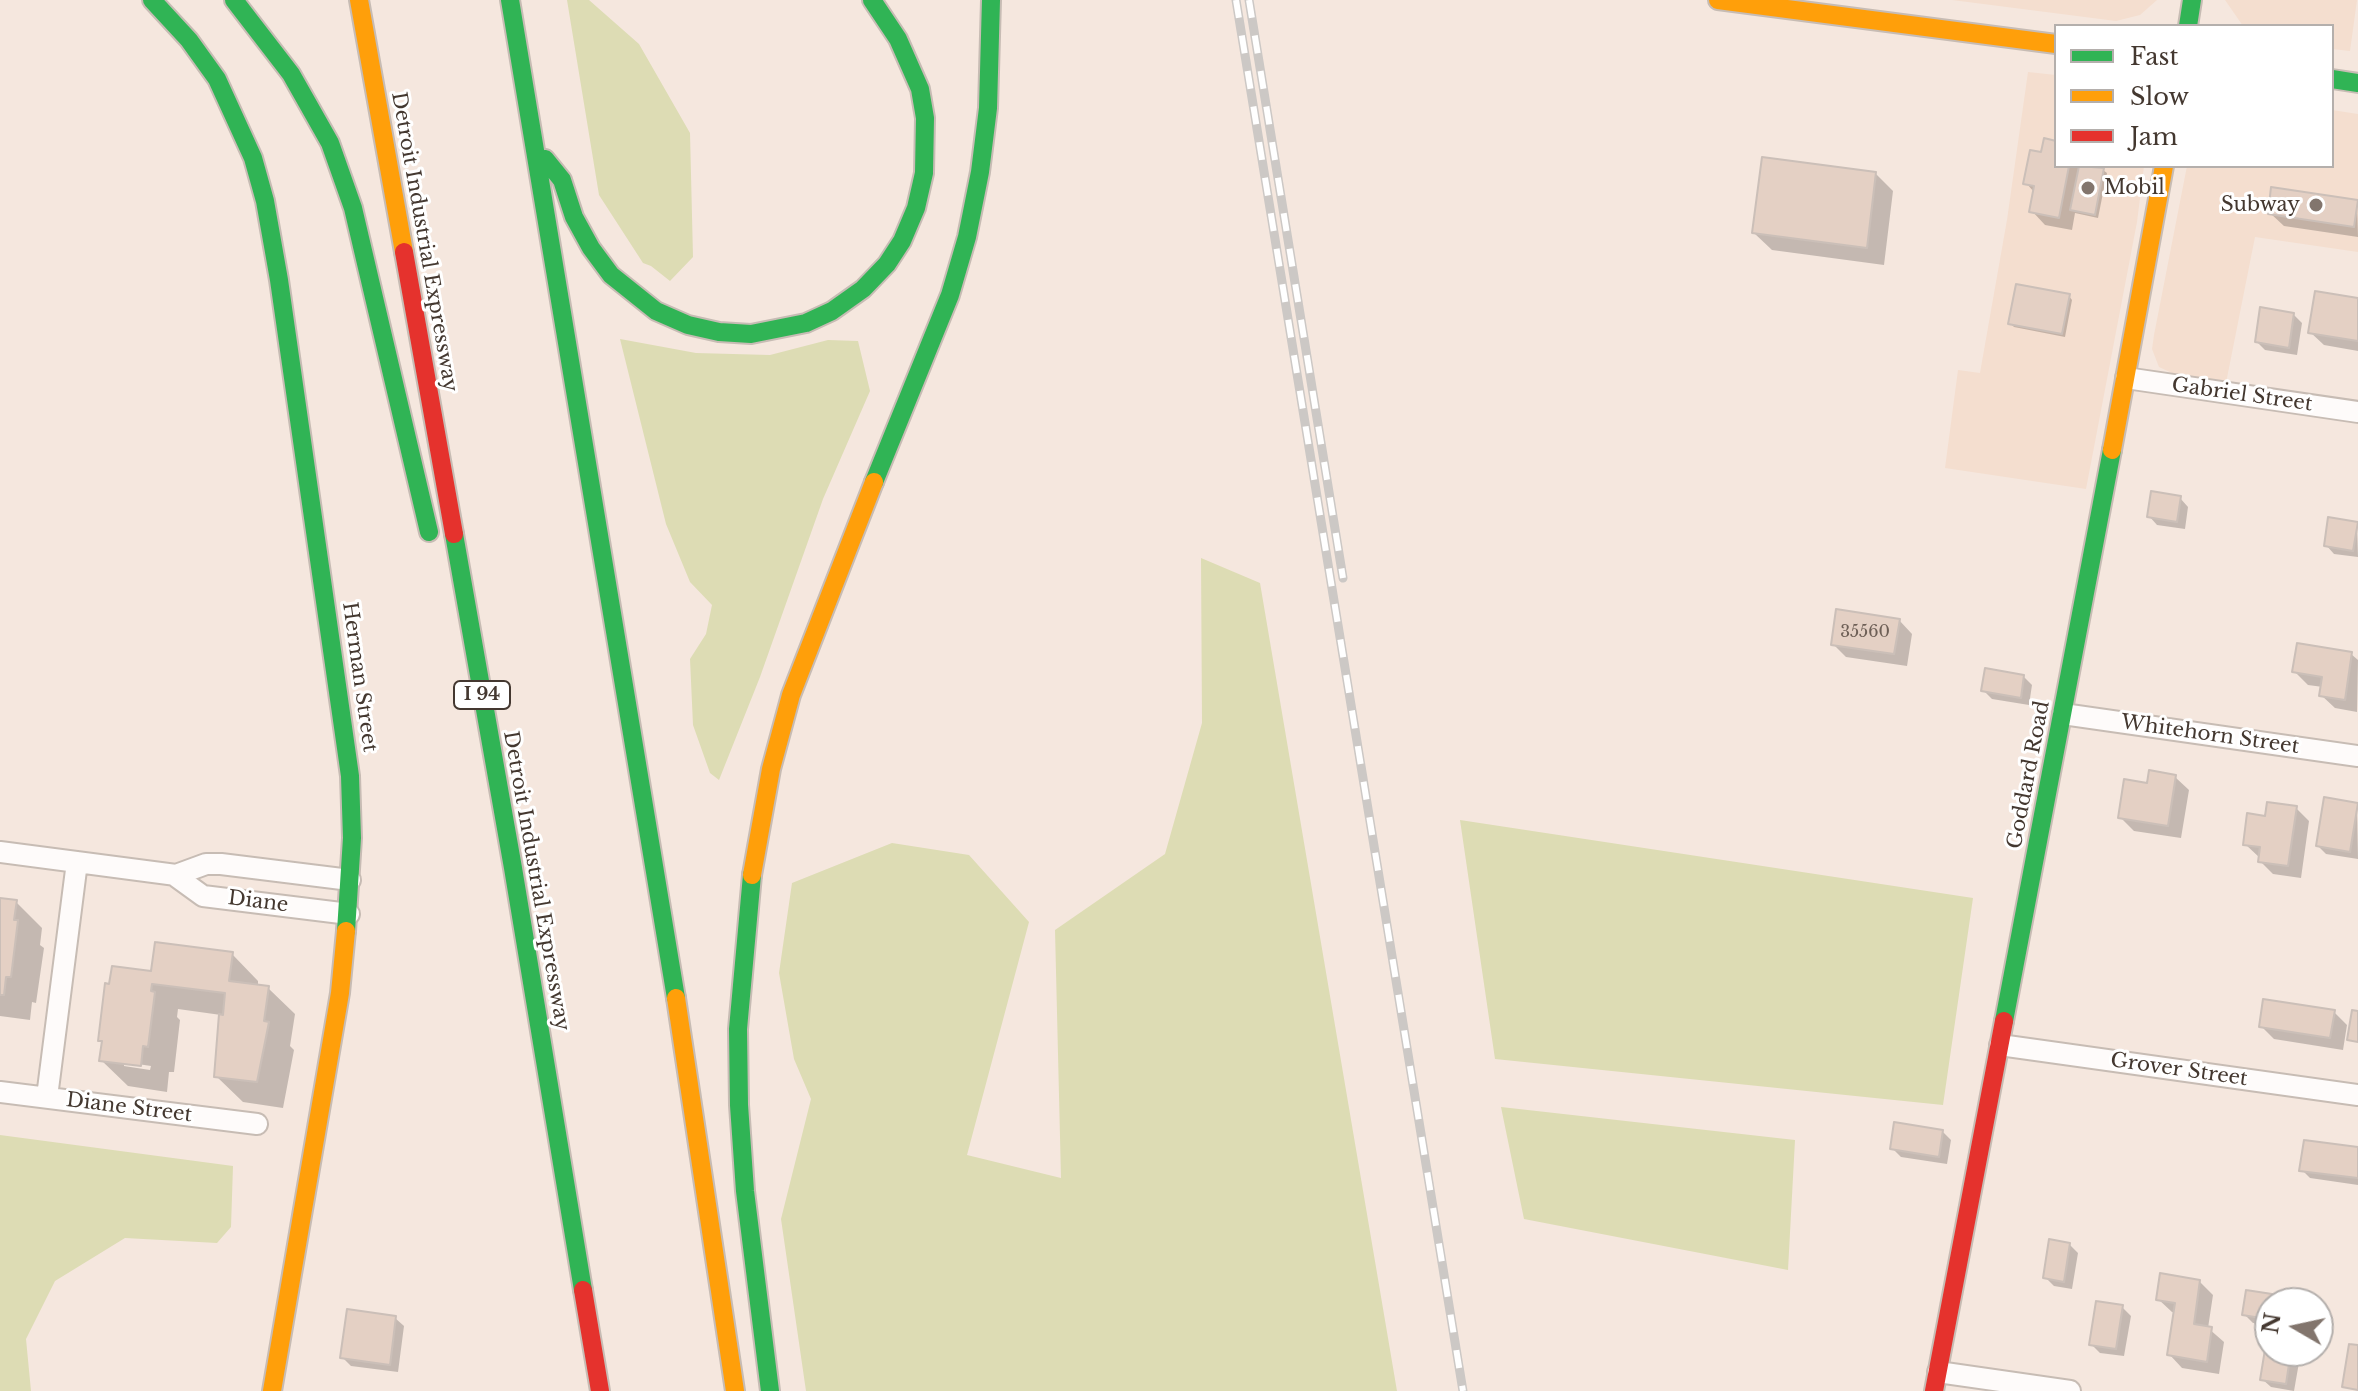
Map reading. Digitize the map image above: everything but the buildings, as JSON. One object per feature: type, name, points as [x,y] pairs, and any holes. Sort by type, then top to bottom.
[{"type":"main road","name":"Herman Street","points":[[152,0],[189,40],[217,79],[249,147],[265,201],[350,776],[349,914],[340,993],[272,1391]]},
{"type":"main road","points":[[234,0],[291,74],[330,143],[353,208],[421,489],[432,549]]},
{"type":"main road","name":"Detroit Industrial Expressway","points":[[359,0],[513,868],[600,1391]]},
{"type":"main road","points":[[510,0],[682,1036],[735,1391]]},
{"type":"main road","points":[[534,145],[562,180],[574,217],[597,257],[611,275],[656,311],[688,325],[719,332],[751,334],[806,323],[832,311],[863,289],[887,264],[902,241],[916,208],[924,173],[925,118],[920,89],[898,39],[872,0]]},
{"type":"main road","points":[[770,1391],[745,1191],[739,1105],[738,1029],[755,851],[771,769],[791,695],[840,565],[950,295],[967,237],[988,108],[991,0]]},
{"type":"main road","points":[[1718,0],[2054,44]]},
{"type":"main road","points":[[2188,24],[2192,0]]},
{"type":"main road","points":[[2334,79],[2358,83]]},
{"type":"main road","name":"Goddard Road","points":[[1936,1381],[2164,168]]},
{"type":"main road","points":[[475,757],[513,868]]},
{"type":"street","name":"Gabriel Street","points":[[2126,378],[2358,412]]},
{"type":"street","name":"Whitehorn Street","points":[[2063,714],[2358,756]]},
{"type":"street","name":"Diane","points":[[0,852],[175,875],[206,864],[221,864],[350,880]]},
{"type":"street","points":[[47,1097],[77,862]]},
{"type":"street","name":"Diane","points":[[175,875],[203,896],[349,914]]},
{"type":"street","name":"Grover Street","points":[[2000,1045],[2358,1095]]},
{"type":"street","name":"Diane Street","points":[[0,1092],[257,1124]]},
{"type":"street","points":[[1936,1381],[2070,1391]]},
{"type":"shaded area","points":[[1952,0],[2157,0],[2140,15],[2116,21]]},
{"type":"shaded area","points":[[2225,0],[2357,0],[2350,51],[2334,49],[2334,24],[2242,24]]},
{"type":"shaded area","points":[[2028,72],[2054,75],[2054,168],[2144,168],[2137,222],[2086,489],[1945,468],[1958,370],[1980,373],[2007,220]]},
{"type":"shaded area","points":[[2334,110],[2358,114],[2358,252],[2255,237],[2226,383],[2172,373],[2159,367],[2152,349],[2187,168],[2334,168]]},
{"type":"green space","points":[[567,0],[589,0],[639,44],[690,133],[693,257],[670,281],[643,263],[599,195]]},
{"type":"green space","points":[[620,339],[696,353],[770,355],[828,340],[858,341],[870,391],[823,499],[760,677],[719,780],[710,773],[693,725],[690,659],[706,634],[712,605],[690,582],[666,524]]},
{"type":"green space","points":[[1201,558],[1260,583],[1397,1391],[806,1391],[781,1219],[811,1099],[794,1059],[779,973],[792,883],[892,843],[969,855],[1029,922],[967,1155],[1061,1178],[1055,930],[1165,854],[1202,723]]},
{"type":"green space","points":[[1460,820],[1973,898],[1943,1105],[1495,1059]]},
{"type":"green space","points":[[1501,1107],[1795,1140],[1788,1270],[1524,1219]]},
{"type":"green space","points":[[0,1135],[233,1166],[231,1227],[217,1243],[125,1238],[55,1281],[26,1339],[31,1391],[0,1391]]},
{"type":"railway","points":[[1236,0],[1463,1391]]},
{"type":"railway","points":[[1249,0],[1343,578]]},
{"type":"traffic: fast","points":[[152,0],[189,40],[217,79],[253,158],[265,201],[350,776],[352,838],[346,931]]},
{"type":"traffic: fast","points":[[234,0],[291,74],[330,143],[353,208],[429,532]]},
{"type":"traffic: fast","points":[[510,0],[676,998]]},
{"type":"traffic: fast","points":[[545,159],[562,180],[574,217],[591,248],[611,275],[656,311],[688,325],[719,332],[751,334],[806,323],[832,311],[863,289],[887,264],[902,241],[916,208],[924,173],[925,118],[920,89],[898,39],[872,0]]},
{"type":"traffic: fast","points":[[874,482],[950,295],[967,237],[988,108],[991,0]]},
{"type":"traffic: fast","points":[[2188,24],[2192,0]]},
{"type":"traffic: fast","points":[[2334,79],[2358,83]]},
{"type":"traffic: fast","points":[[2004,1021],[2112,450]]},
{"type":"traffic: fast","points":[[454,534],[583,1290]]},
{"type":"traffic: fast","points":[[752,875],[738,1029],[739,1105],[745,1191],[770,1391]]},
{"type":"traffic: slow","points":[[359,0],[404,252]]},
{"type":"traffic: slow","points":[[1718,0],[2054,44]]},
{"type":"traffic: slow","points":[[2112,450],[2164,168]]},
{"type":"traffic: slow","points":[[752,875],[771,769],[791,695],[874,482]]},
{"type":"traffic: slow","points":[[272,1391],[340,993],[346,931]]},
{"type":"traffic: slow","points":[[676,998],[735,1391]]},
{"type":"traffic: jam","points":[[404,252],[454,534]]},
{"type":"traffic: jam","points":[[1934,1391],[2004,1021]]},
{"type":"traffic: jam","points":[[583,1290],[600,1391]]},
{"type":"place","name":"Mobil","points":[[2088,188]]},
{"type":"place","name":"Subway","points":[[2316,205]]}]
